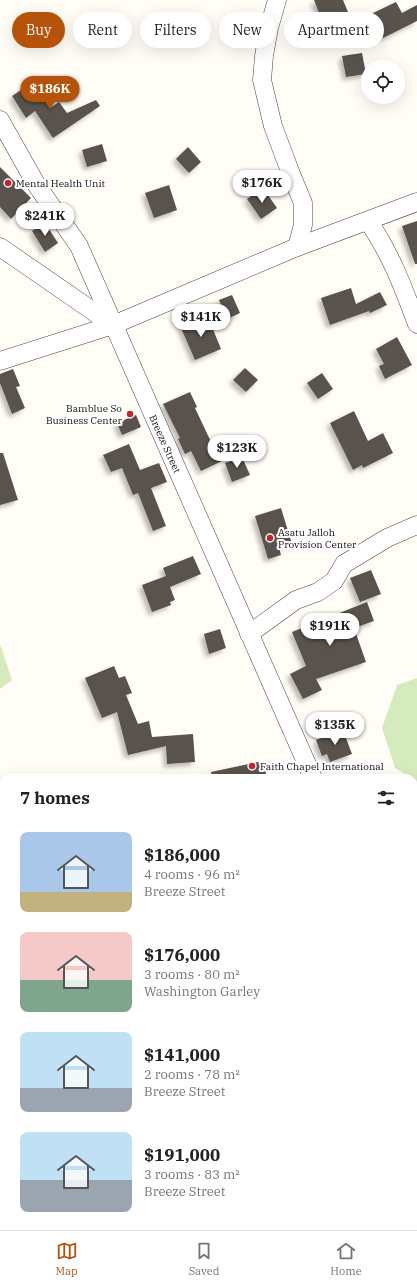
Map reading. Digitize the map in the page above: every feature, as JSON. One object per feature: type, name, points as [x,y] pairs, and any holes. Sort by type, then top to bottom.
[{"type":"street","points":[[278,0],[270,28],[262,80],[273,126],[291,174],[304,203],[303,225],[297,247]]},
{"type":"street","name":"Breeze Street","points":[[0,120],[36,184],[79,246],[310,774]]},
{"type":"street","points":[[0,361],[113,325],[297,247],[417,202]]},
{"type":"street","points":[[368,221],[382,241],[401,280],[417,324]]},
{"type":"street","points":[[0,248],[113,325]]},
{"type":"street","points":[[249,634],[296,600],[318,592],[334,581],[344,564],[387,538],[417,525]]},
{"type":"green space","points":[[0,644],[12,680],[0,689]]},
{"type":"green space","points":[[417,678],[417,774],[405,774],[395,768],[382,728],[397,685]]},
{"type":"building","points":[[314,0],[343,0],[348,12],[319,12]]},
{"type":"building","points":[[396,2],[402,13],[417,5],[417,21],[384,38],[384,12],[375,12]]},
{"type":"building","points":[[362,53],[363,60],[361,60],[361,75],[346,77],[342,56]]},
{"type":"building","points":[[33,82],[50,108],[59,102],[67,113],[96,100],[100,106],[53,138],[35,111],[26,118],[12,96]]},
{"type":"building","points":[[102,144],[107,161],[87,167],[82,150]]},
{"type":"building","points":[[188,147],[201,162],[189,173],[176,159]]},
{"type":"building","name":"Mental Health Unit","points":[[0,167],[31,198],[11,219],[0,207]]},
{"type":"building","points":[[169,185],[177,210],[154,218],[145,193]]},
{"type":"building","points":[[263,188],[277,208],[261,219],[247,199]]},
{"type":"building","points":[[417,221],[417,264],[415,264],[402,226]]},
{"type":"building","points":[[45,223],[58,243],[45,252],[32,231]]},
{"type":"building","points":[[351,288],[356,304],[380,292],[387,305],[370,313],[369,311],[330,325],[321,298]]},
{"type":"building","points":[[232,295],[240,313],[227,319],[219,300]]},
{"type":"building","points":[[208,317],[221,349],[195,360],[181,328]]},
{"type":"building","points":[[397,337],[412,365],[385,379],[379,366],[384,364],[376,349]]},
{"type":"building","points":[[245,368],[258,380],[246,392],[233,380]]},
{"type":"building","points":[[13,369],[20,386],[16,387],[25,408],[12,414],[0,383],[0,374]]},
{"type":"building","points":[[322,373],[333,389],[318,399],[307,383]]},
{"type":"building","points":[[190,392],[197,407],[195,408],[213,446],[215,445],[222,461],[201,471],[191,451],[185,454],[178,439],[180,438],[163,404]]},
{"type":"building","points":[[354,411],[368,441],[383,433],[393,453],[363,468],[362,465],[353,470],[330,423]]},
{"type":"building","points":[[136,415],[141,427],[122,435],[117,423]]},
{"type":"building","points":[[129,444],[140,470],[159,463],[167,482],[151,488],[166,526],[153,531],[138,493],[133,495],[122,468],[111,472],[103,455]]},
{"type":"building","points":[[0,453],[3,453],[18,500],[0,505]]},
{"type":"building","points":[[242,457],[250,475],[232,482],[225,463]]},
{"type":"building","points":[[281,508],[292,544],[279,548],[281,555],[268,559],[255,516]]},
{"type":"building","points":[[193,556],[201,574],[170,587],[175,600],[170,602],[171,605],[152,612],[142,585],[166,576],[163,568]]},
{"type":"building","points":[[371,570],[381,594],[360,602],[350,578]]},
{"type":"building","points":[[367,602],[374,621],[354,628],[366,662],[316,679],[322,690],[303,699],[290,674],[306,666],[292,632]]},
{"type":"building","points":[[220,629],[226,648],[209,654],[204,634]]},
{"type":"building","points":[[114,666],[119,678],[125,676],[132,693],[126,695],[138,724],[149,721],[152,737],[193,734],[195,762],[167,764],[166,746],[128,755],[117,712],[102,718],[85,678]]},
{"type":"building","points":[[343,730],[352,754],[330,762],[327,754],[322,756],[316,740]]},
{"type":"building","name":"Faith Chapel International","points":[[263,761],[266,774],[211,774],[211,772]]},
{"type":"place","name":"Mental Health Unit","points":[[8,183]]},
{"type":"place","name":"Bamblue So Business Center","points":[[130,414]]},
{"type":"place","name":"Asatu Jalloh Provision Center","points":[[270,538]]},
{"type":"place","name":"Faith Chapel International","points":[[252,766]]}]
